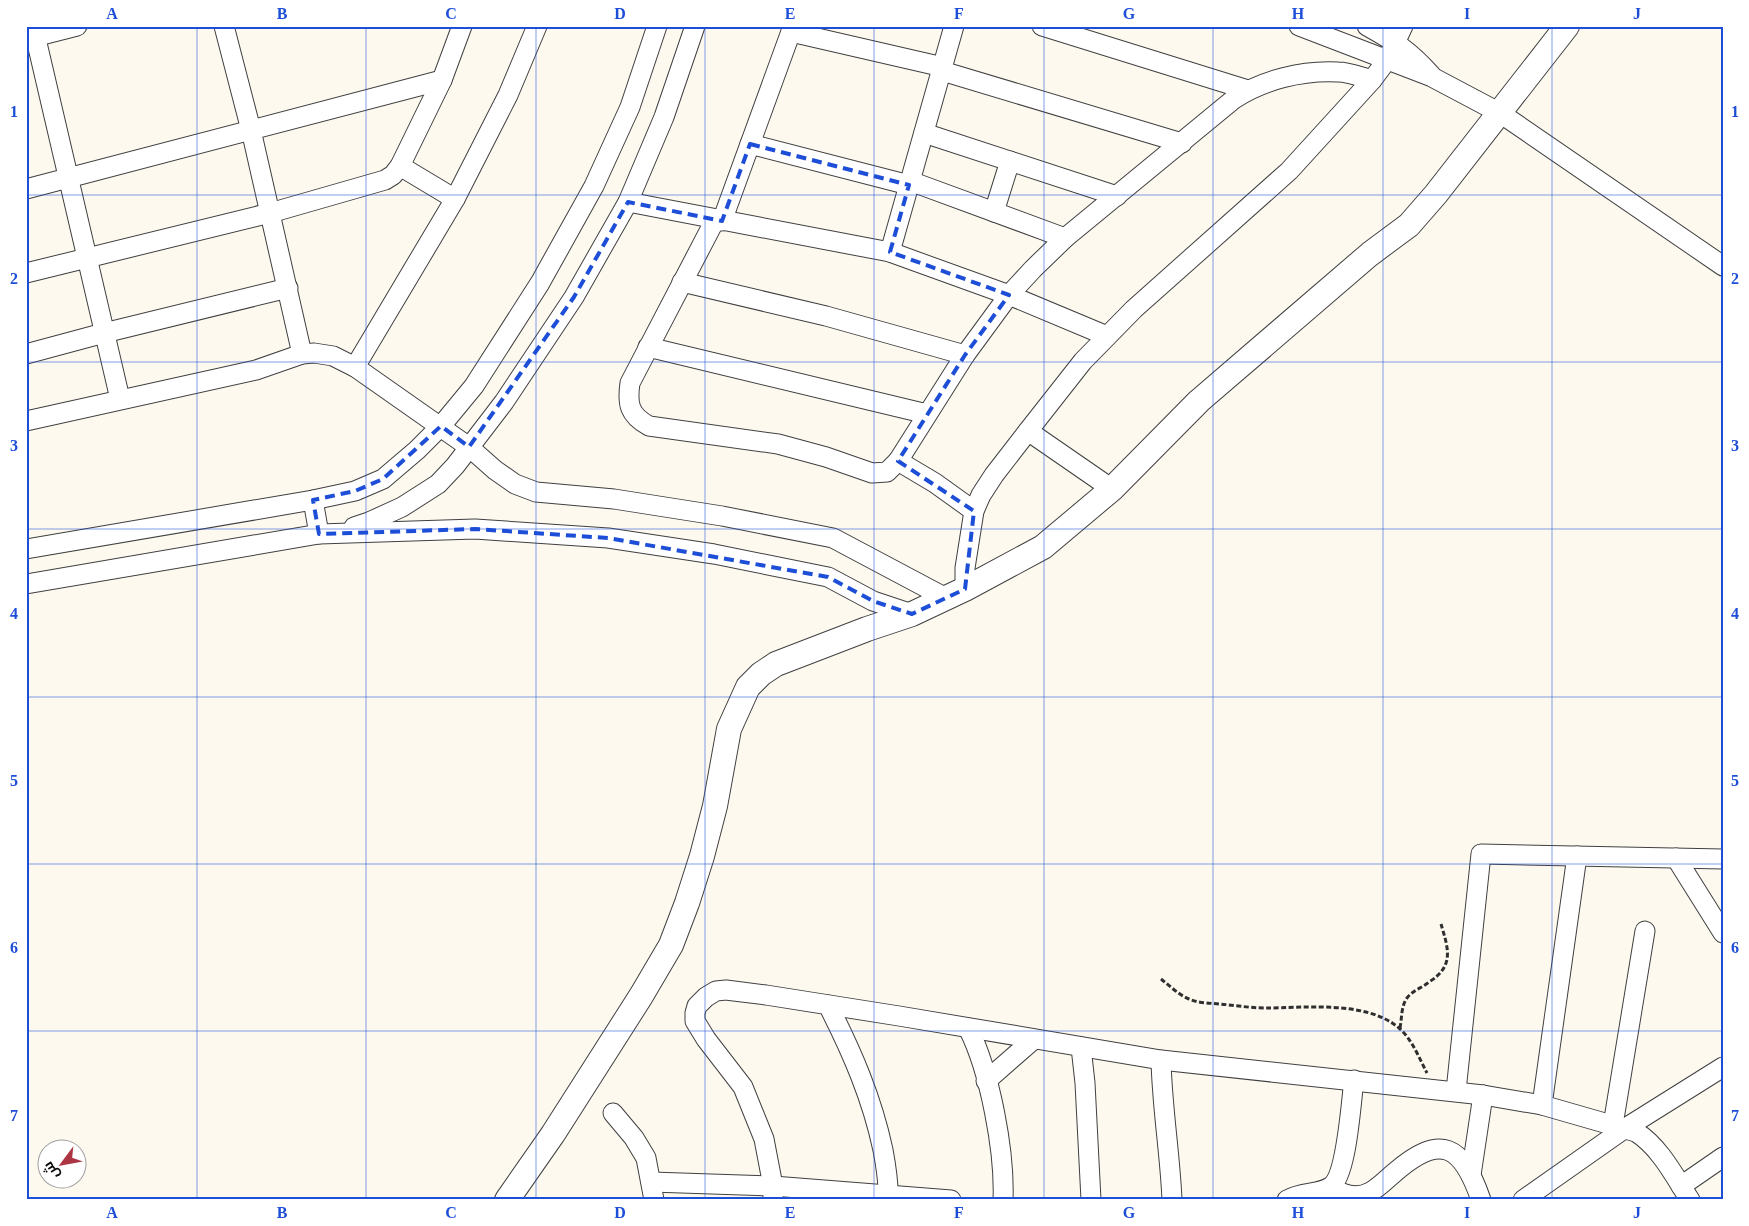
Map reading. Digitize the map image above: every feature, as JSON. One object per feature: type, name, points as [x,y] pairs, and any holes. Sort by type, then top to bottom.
[{"type":"street","points":[[77,26],[32,34],[120,399]]},
{"type":"street","points":[[224,26],[251,130],[302,354]]},
{"type":"street","points":[[26,273],[270,213],[385,180],[393,175],[400,166],[442,80],[462,26]]},
{"type":"street","points":[[355,366],[455,199],[508,95],[537,26]]},
{"type":"street","points":[[26,549],[313,500],[355,491],[383,478],[417,450],[441,426],[474,386],[534,291],[594,186],[630,106],[657,26]]},
{"type":"street","points":[[26,584],[328,533],[369,522],[402,507],[438,484],[455,466],[504,402],[574,297],[628,202],[664,117],[695,26]]},
{"type":"street","points":[[890,252],[954,26]]},
{"type":"street","points":[[1042,26],[1248,90]]},
{"type":"street","points":[[1299,26],[1432,76],[1500,114],[1723,266]]},
{"type":"street","points":[[1367,26],[1400,34],[1416,58],[1432,76]]},
{"type":"street","points":[[507,1200],[553,1134],[642,996],[671,945],[687,904],[702,856],[715,806],[729,729],[748,687],[761,674],[776,664],[912,614],[956,594],[1043,546],[1112,489],[1199,401],[1370,254],[1409,225],[1500,114],[1567,26]]},
{"type":"street","points":[[1182,143],[942,69],[792,29],[750,144],[718,220],[682,282],[630,383],[628,394],[630,408],[635,416],[649,426],[778,444],[826,457],[872,473],[887,472],[898,461],[965,355],[1009,295],[1033,268],[1065,238],[1182,143],[1234,99],[1248,90],[1270,82],[1304,74],[1339,72],[1372,80]]},
{"type":"street","points":[[956,594],[965,568],[974,511],[981,495],[1028,430],[1083,361],[1134,309],[1289,170],[1372,80],[1387,60],[1400,34]]},
{"type":"street","points":[[26,189],[442,80]]},
{"type":"street","points":[[924,133],[1117,196]]},
{"type":"street","points":[[750,144],[909,183],[1065,238]]},
{"type":"street","points":[[994,212],[1010,161]]},
{"type":"street","points":[[400,166],[455,199]]},
{"type":"street","points":[[628,202],[890,252],[1009,295],[1107,336]]},
{"type":"street","points":[[682,282],[826,316],[965,355]]},
{"type":"street","points":[[26,354],[288,288]]},
{"type":"street","points":[[648,347],[927,414]]},
{"type":"street","points":[[26,420],[256,370],[302,354],[314,353],[333,356],[355,366],[441,426],[470,447],[494,470],[515,484],[536,492],[624,501],[722,516],[833,538],[956,594]]},
{"type":"street","points":[[1028,430],[1112,489]]},
{"type":"street","points":[[898,461],[935,483],[974,511]]},
{"type":"street","points":[[313,500],[328,533]]},
{"type":"street","points":[[328,533],[475,529],[608,538],[714,554],[828,577],[873,601],[912,614]]},
{"type":"street","points":[[1456,1091],[1481,854],[1723,859]]},
{"type":"street","points":[[1542,1104],[1577,856]]},
{"type":"street","points":[[1676,858],[1723,933]]},
{"type":"street","points":[[1619,1127],[1645,930]]},
{"type":"street","points":[[773,1193],[764,1139],[743,1087],[698,1028],[695,1021],[695,1013],[700,1002],[716,991],[726,990],[828,1005],[1161,1060],[1456,1091],[1542,1104],[1636,1132],[1653,1145],[1686,1193],[1723,1157]]},
{"type":"street","points":[[828,1005],[852,1053],[878,1125],[885,1162],[888,1198]]},
{"type":"street","points":[[968,1028],[981,1059],[991,1098],[1004,1176],[1003,1200]]},
{"type":"street","points":[[986,1081],[1034,1038]]},
{"type":"street","points":[[1081,1047],[1085,1083],[1091,1200]]},
{"type":"street","points":[[1161,1060],[1161,1083],[1172,1200]]},
{"type":"street","points":[[1523,1200],[1619,1127],[1723,1067]]},
{"type":"street","points":[[1287,1200],[1300,1194],[1323,1190],[1332,1186],[1339,1176],[1344,1157],[1354,1080]]},
{"type":"street","points":[[1471,1175],[1482,1095]]},
{"type":"street","points":[[613,1113],[634,1138],[646,1158],[652,1191],[773,1193],[951,1200]]},
{"type":"street","points":[[1332,1186],[1345,1194],[1365,1195],[1378,1188],[1416,1157],[1444,1148],[1465,1164],[1481,1200]]},
{"type":"path","points":[[1400,1029],[1403,1008],[1408,998],[1415,990],[1435,978],[1446,962],[1448,954],[1441,924]]},
{"type":"path","points":[[1161,979],[1189,999],[1203,1003],[1242,1007],[1299,1006],[1358,1011],[1391,1022],[1409,1040],[1436,1089]]},
{"type":"highlighted area","points":[[750,144],[909,185],[890,252],[1009,295],[965,355],[898,461],[974,511],[965,589],[912,614],[873,601],[828,577],[608,538],[475,529],[319,534],[313,500],[355,491],[383,479],[441,426],[469,447],[574,297],[628,202],[722,221]]}]
